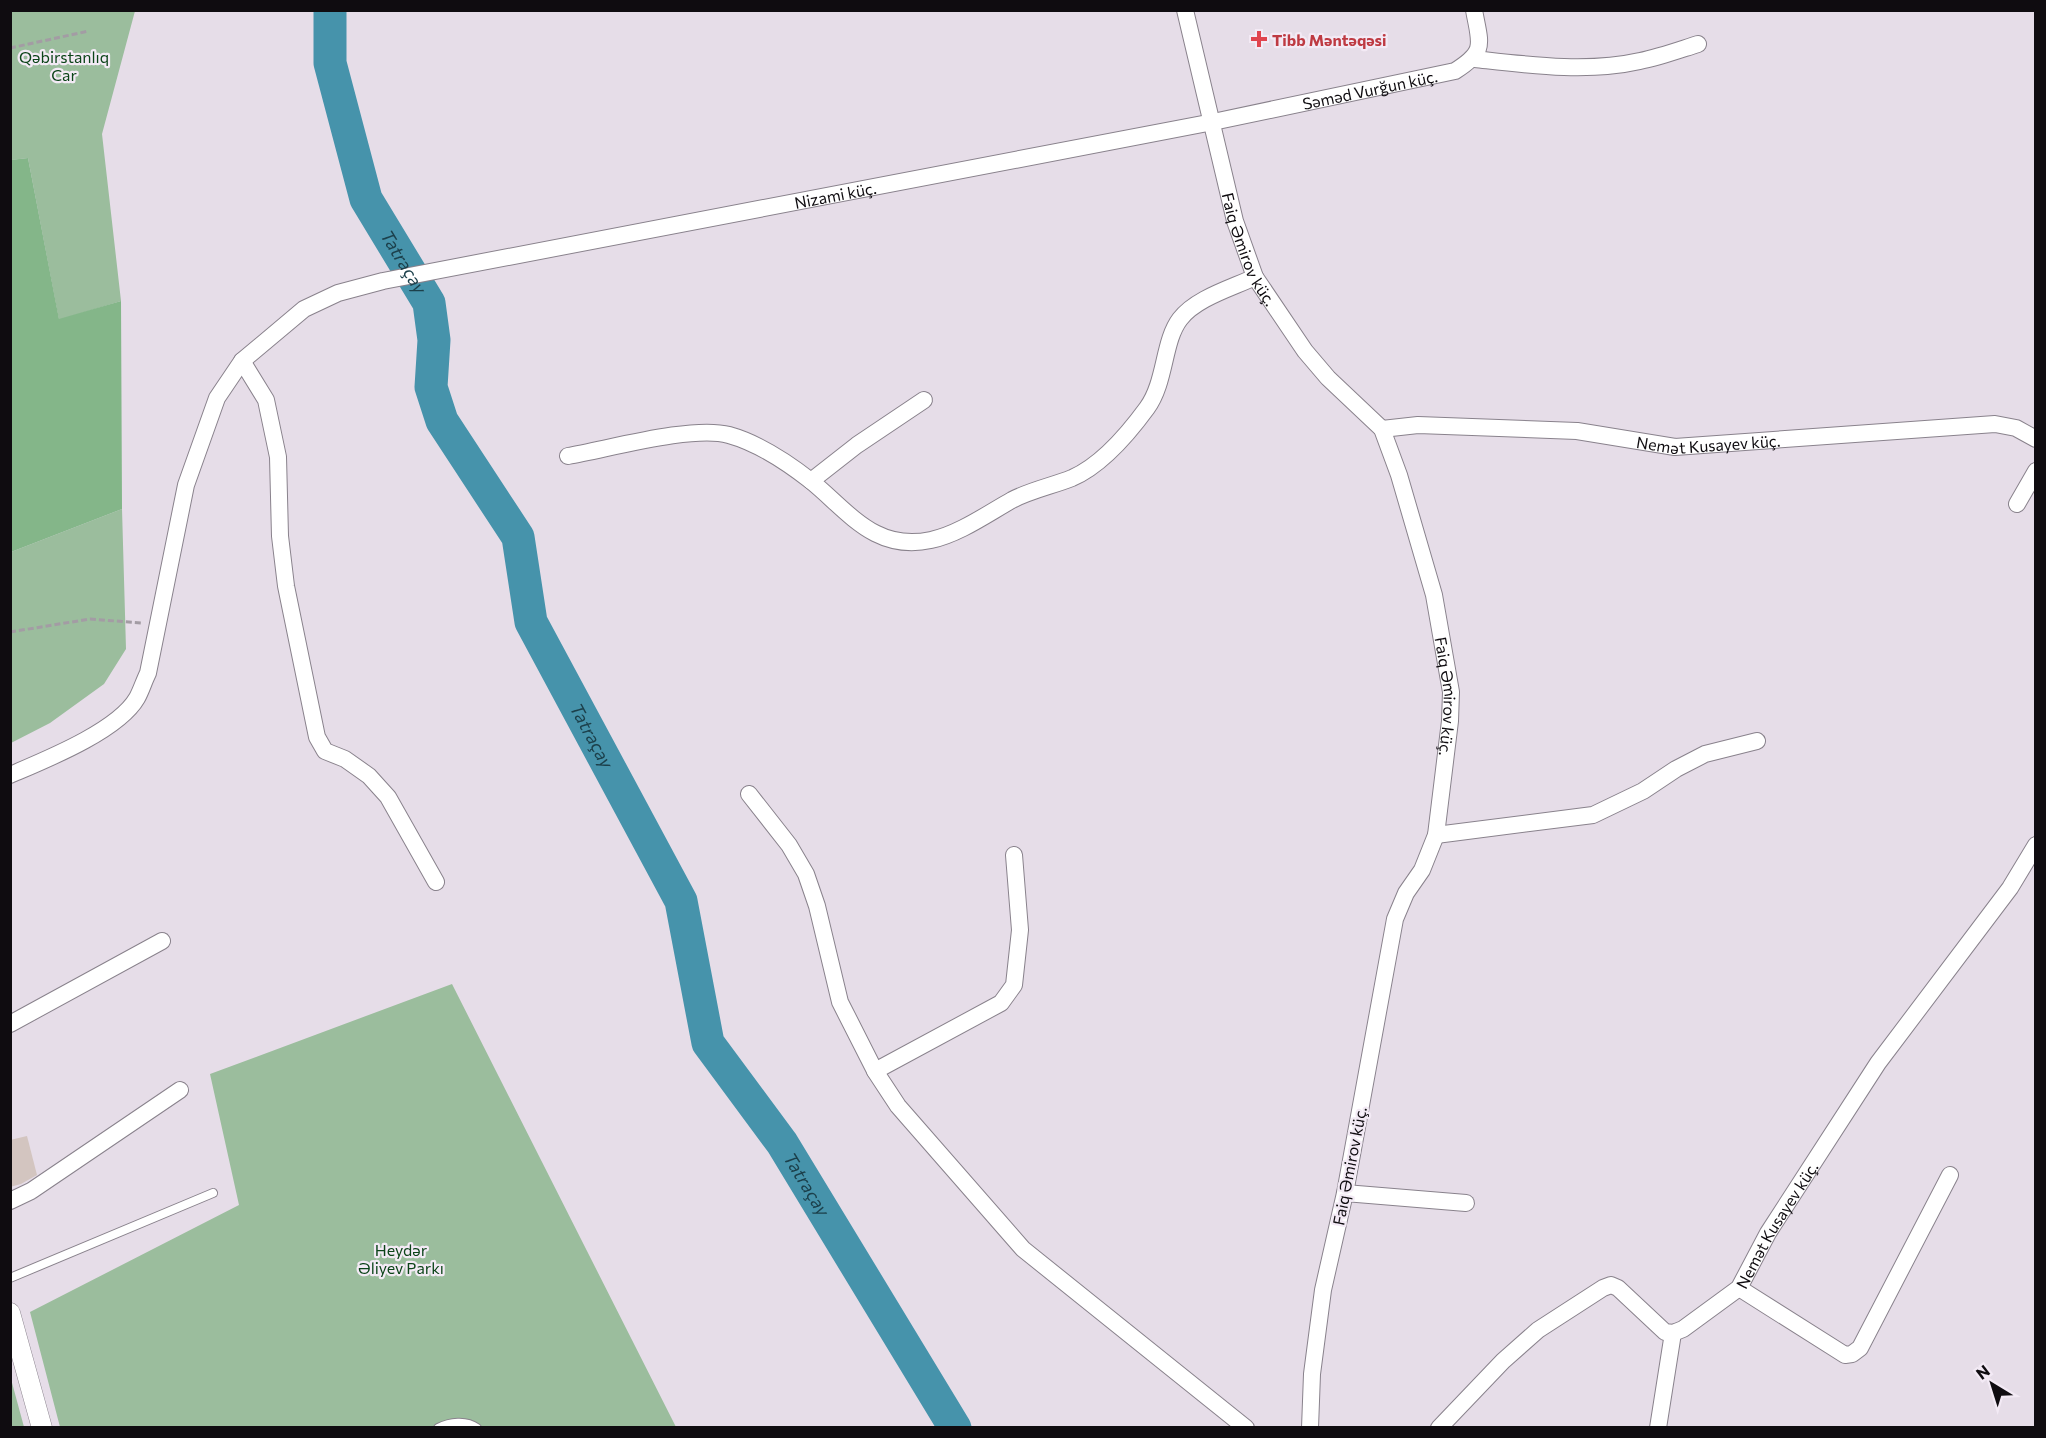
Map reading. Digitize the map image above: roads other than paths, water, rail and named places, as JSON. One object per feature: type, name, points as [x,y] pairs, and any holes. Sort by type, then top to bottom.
[{"type":"street","name":"Faiq Əmirov küç.","points":[[1185,10],[1235,221],[1255,277],[1305,351],[1328,378],[1382,429],[1399,475],[1434,596],[1451,692],[1450,720],[1436,834],[1422,870],[1406,893],[1395,919],[1345,1193],[1316,1333],[1310,1428]]},
{"type":"street","points":[[1474,10],[1480,43],[1475,58],[1526,64],[1599,67],[1640,61],[1698,44]]},
{"type":"street","name":"Səməd Vurğun küç.","points":[[1213,122],[1455,71],[1475,58]]},
{"type":"street","name":"Nizami küç.","points":[[10,774],[88,737],[117,718],[136,700],[148,673],[186,484],[201,436],[217,398],[242,361],[303,309],[338,293],[383,281],[1213,122]]},
{"type":"street","points":[[568,456],[701,431],[729,435],[763,449],[811,482],[858,524],[893,540],[915,543],[945,535],[1025,494],[1073,477],[1102,458],[1146,409],[1156,394],[1180,319],[1196,306],[1255,277]]},
{"type":"street","points":[[242,361],[266,400],[278,457],[280,536],[286,586],[316,737],[325,751],[345,759],[369,776],[388,797],[436,882]]},
{"type":"street","points":[[811,482],[857,445],[924,400]]},
{"type":"street","name":"Nemət Kusayev küç.","points":[[1382,429],[1418,425],[1577,431],[1675,447],[1995,424],[2016,428],[2036,439]]},
{"type":"street","points":[[2017,504],[2036,471]]},
{"type":"street","points":[[1436,834],[1593,814],[1643,791],[1676,769],[1705,754],[1757,741]]},
{"type":"street","points":[[749,794],[789,845],[806,874],[817,906],[840,1002],[875,1071],[898,1106],[1023,1249],[1246,1428]]},
{"type":"street","name":"Nemət Kusayev küç.","points":[[1673,1333],[1683,1329],[1739,1288],[1768,1233],[1878,1063],[2010,888],[2036,845]]},
{"type":"street","points":[[875,1071],[1001,1004],[1014,985],[1020,930],[1014,855]]},
{"type":"street","points":[[10,1024],[162,941]]},
{"type":"street","points":[[10,1201],[31,1191],[180,1090]]},
{"type":"street","points":[[1739,1288],[1845,1355],[1852,1354],[1860,1348],[1950,1175]]},
{"type":"street","points":[[1345,1193],[1466,1203]]},
{"type":"street","points":[[1438,1428],[1503,1361],[1538,1330],[1603,1288],[1611,1286],[1618,1288],[1665,1332],[1673,1333],[1658,1428]]},
{"type":"street","points":[[10,1313],[42,1428]]},
{"type":"lane","points":[[10,1278],[213,1193]]},
{"type":"lane","points":[[438,1428],[448,1423],[470,1423],[477,1428]]},
{"type":"waterway","name":"Tatraçay","points":[[330,10],[330,63],[366,199],[429,303],[434,340],[431,387],[442,421],[518,537],[531,622],[681,901],[708,1043],[782,1143],[955,1428]]},
{"type":"place","name":"Tibb Məntəqəsi","points":[[1259,39]]},
{"type":"park label","name":"Qəbirstanlıq Car","points":[[64,65]]},
{"type":"park label","name":"Heydər Əliyev Parkı","points":[[401,1258]]}]
